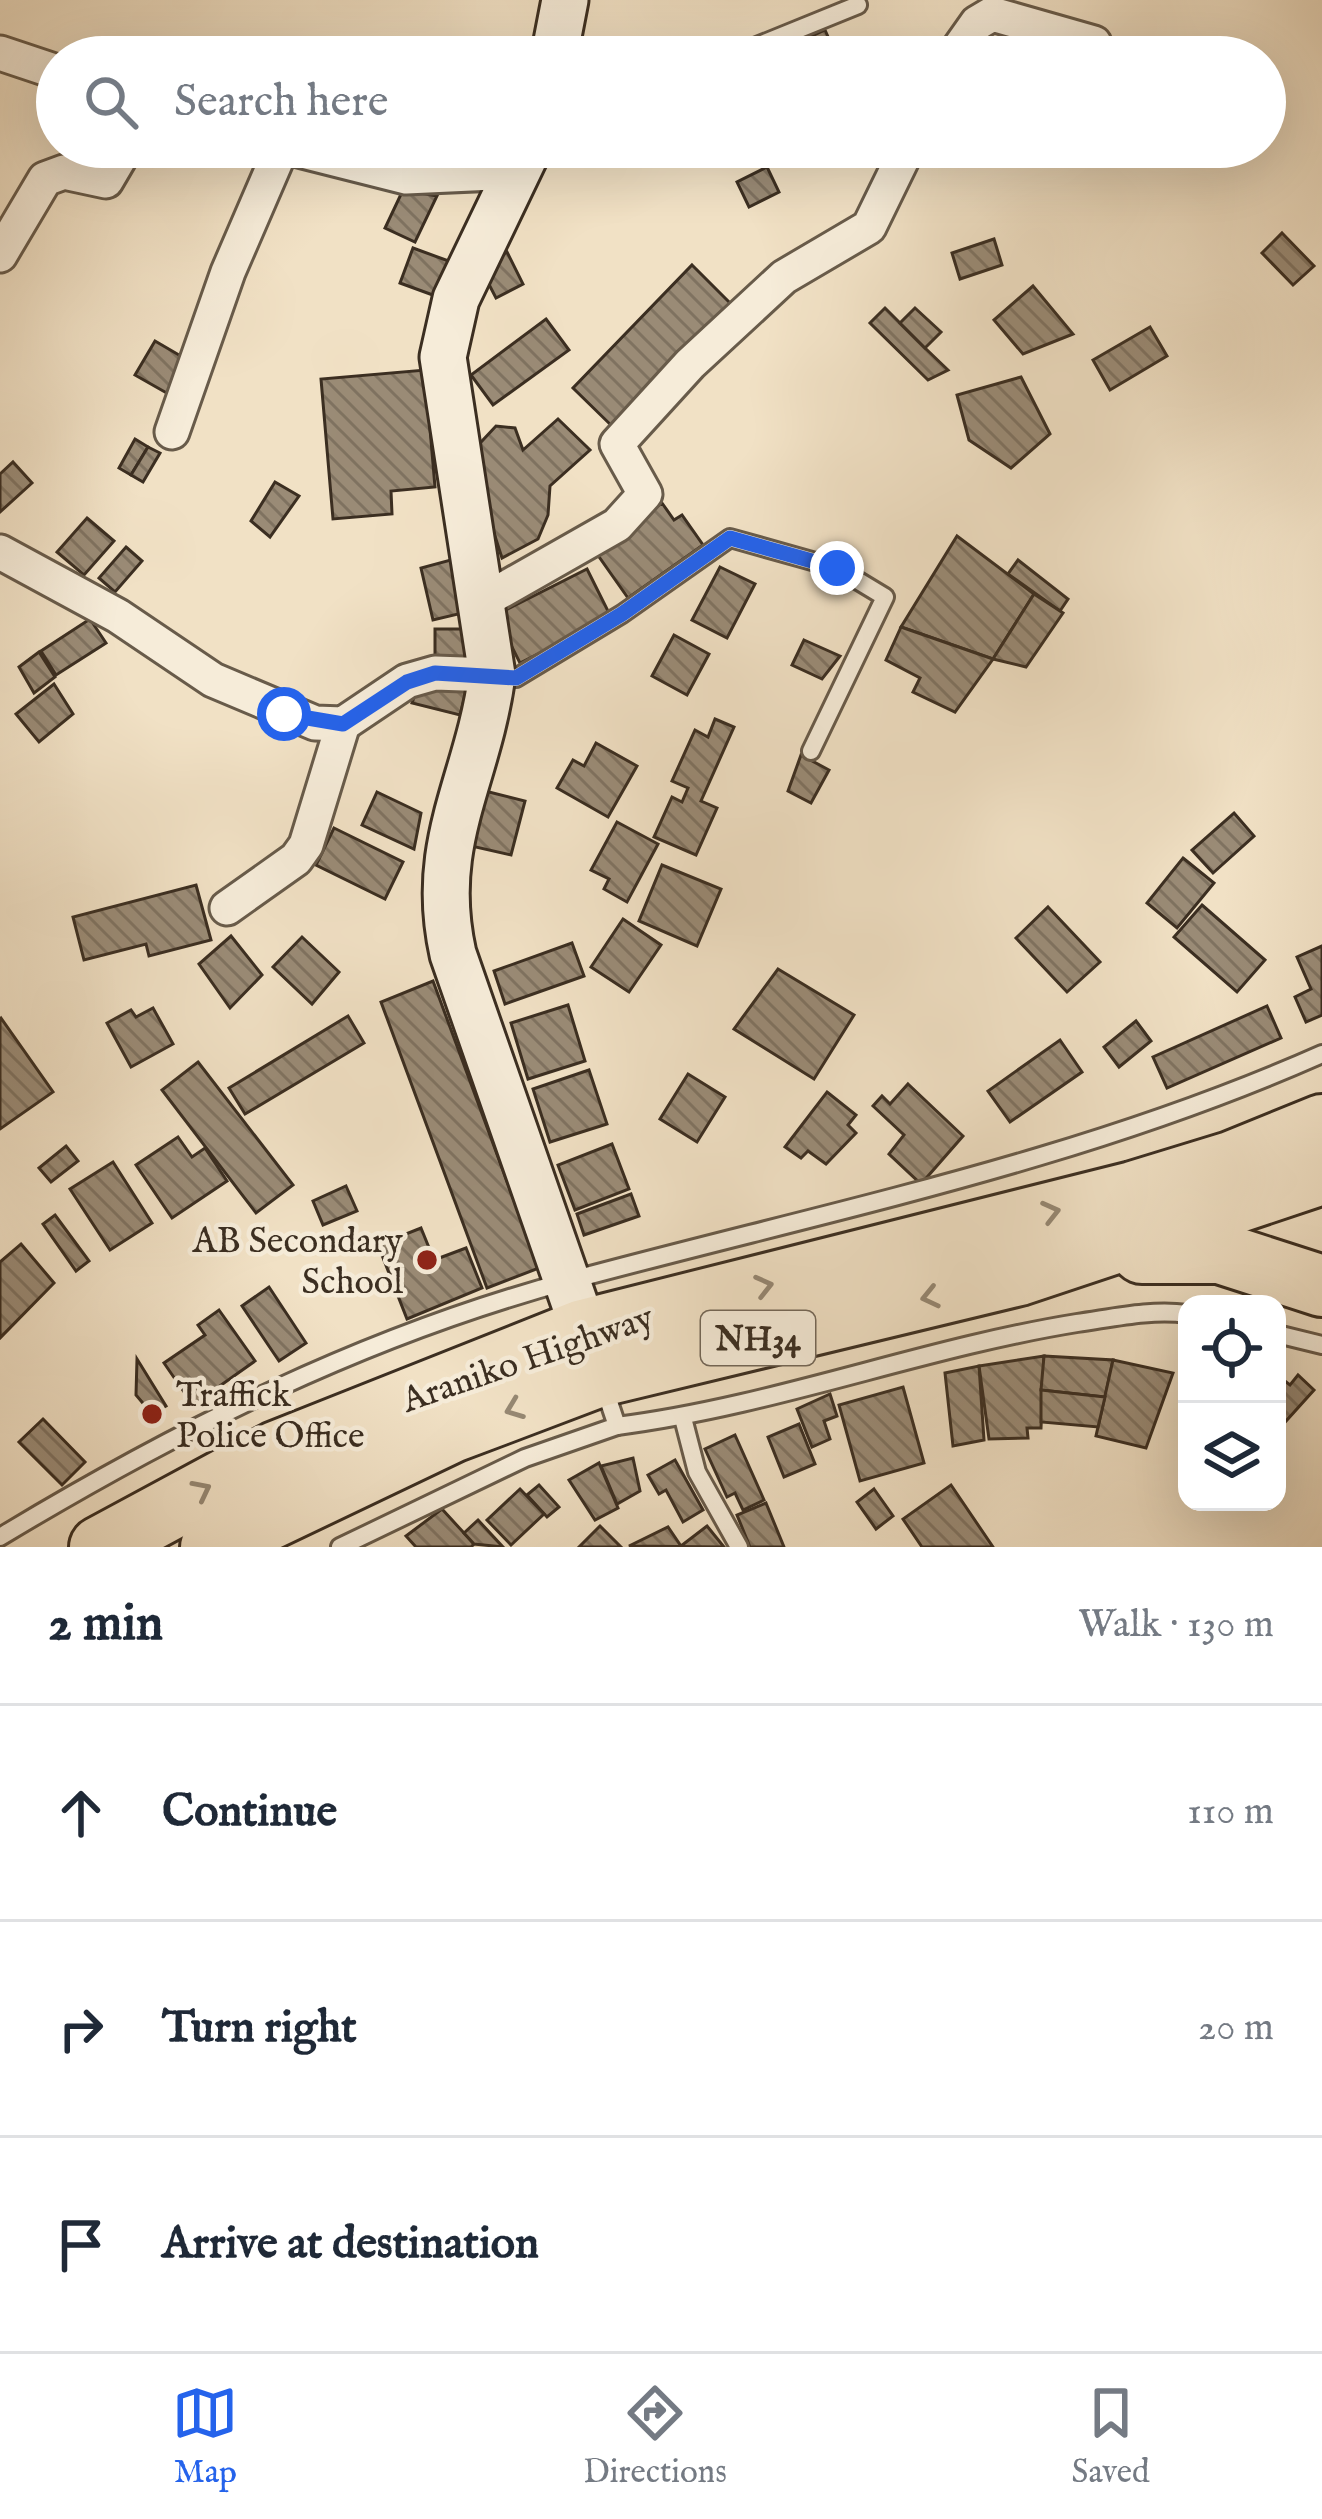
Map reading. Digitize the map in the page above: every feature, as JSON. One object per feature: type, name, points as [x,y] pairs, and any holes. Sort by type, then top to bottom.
[{"type":"highway","name":"Araniko Highway","points":[[211,1547],[452,1432],[592,1354],[1231,1162],[1322,1126]]},
{"type":"highway","name":"Araniko Highway","points":[[100,1547],[276,1452],[424,1389],[1019,1275],[1322,1174]]},
{"type":"highway","points":[[1019,1275],[1158,1250],[1220,1253],[1322,1286]]},
{"type":"street","points":[[558,36],[565,0]]},
{"type":"street","points":[[968,36],[992,14],[1069,36]]},
{"type":"street","points":[[0,53],[36,65]]},
{"type":"street","points":[[0,255],[45,179],[64,172],[98,184],[106,181],[114,168]]},
{"type":"street","points":[[172,432],[228,272],[275,168]]},
{"type":"street","points":[[370,168],[406,177],[465,168]]},
{"type":"street","points":[[520,168],[456,299],[443,357],[492,675],[486,725],[452,824],[443,911],[453,954],[592,1354]]},
{"type":"street","points":[[484,600],[616,525],[645,494],[617,444],[690,364],[784,278],[869,227],[898,168]]},
{"type":"street","points":[[0,552],[118,616],[252,700],[315,723],[343,724],[407,682],[435,673],[492,675]]},
{"type":"street","points":[[227,908],[296,859],[306,845],[343,724]]},
{"type":"lane","points":[[781,36],[858,4]]},
{"type":"lane","points":[[492,675],[516,678],[622,614],[718,544],[743,538],[837,568],[885,596],[811,751]]},
{"type":"lane","points":[[0,1537],[176,1434],[300,1375],[592,1354],[1063,1154],[1229,1095],[1322,1054]]},
{"type":"lane","points":[[683,1418],[1015,1333],[1126,1316],[1178,1314]]},
{"type":"lane","points":[[1286,1336],[1322,1345]]},
{"type":"lane","points":[[592,1354],[683,1418],[698,1472],[739,1547]]},
{"type":"lane","points":[[340,1547],[525,1458],[592,1354]]},
{"type":"building","points":[[767,168],[779,192],[749,207],[737,182]]},
{"type":"building","points":[[403,190],[437,196],[415,242],[385,228]]},
{"type":"building","points":[[1282,233],[1314,266],[1293,285],[1262,253]]},
{"type":"building","points":[[994,239],[1002,265],[960,279],[952,253]]},
{"type":"building","points":[[413,248],[454,263],[441,298],[400,283]]},
{"type":"building","points":[[507,252],[523,284],[496,298],[480,267]]},
{"type":"building","points":[[692,265],[735,308],[616,430],[573,388]]},
{"type":"building","points":[[1033,286],[1073,334],[1023,354],[994,320]]},
{"type":"building","points":[[885,308],[948,370],[928,380],[870,323]]},
{"type":"building","points":[[915,308],[941,332],[925,348],[900,323]]},
{"type":"building","points":[[546,319],[569,350],[493,405],[471,375]]},
{"type":"building","points":[[1150,327],[1167,356],[1110,390],[1093,360]]},
{"type":"building","points":[[155,341],[191,362],[172,396],[135,375]]},
{"type":"building","points":[[425,370],[435,487],[391,491],[392,514],[333,519],[321,379]]},
{"type":"building","points":[[1021,377],[1050,434],[1011,468],[969,440],[957,395]]},
{"type":"building","points":[[558,419],[590,450],[550,486],[548,515],[538,539],[502,558],[469,455],[496,426],[515,428],[523,450]]},
{"type":"building","points":[[135,439],[148,447],[131,475],[119,468]]},
{"type":"building","points":[[148,447],[160,453],[143,482],[131,475]]},
{"type":"building","points":[[13,462],[32,483],[0,512],[0,474]]},
{"type":"building","points":[[275,482],[299,496],[270,537],[251,521]]},
{"type":"building","points":[[662,503],[674,520],[682,515],[703,545],[628,598],[595,551]]},
{"type":"building","points":[[87,518],[114,541],[84,575],[57,552]]},
{"type":"building","points":[[957,536],[1034,594],[993,659],[901,627]]},
{"type":"building","points":[[126,547],[142,561],[115,592],[99,578]]},
{"type":"building","points":[[458,558],[471,611],[433,620],[421,568]]},
{"type":"building","points":[[1018,560],[1068,599],[1060,611],[1008,574]]},
{"type":"building","points":[[720,567],[755,584],[727,638],[692,620]]},
{"type":"building","points":[[587,569],[611,617],[520,663],[496,615]]},
{"type":"building","points":[[1034,594],[1063,613],[1026,667],[993,659]]},
{"type":"building","points":[[90,619],[106,643],[56,675],[41,651]]},
{"type":"building","points":[[901,627],[993,659],[955,712],[913,692],[920,678],[886,660]]},
{"type":"building","points":[[435,629],[472,629],[472,666],[435,666]]},
{"type":"building","points":[[674,635],[709,654],[687,695],[652,676]]},
{"type":"building","points":[[804,640],[840,656],[822,679],[792,665]]},
{"type":"building","points":[[39,652],[55,677],[34,693],[19,667]]},
{"type":"building","points":[[469,680],[460,715],[412,703],[419,682]]},
{"type":"building","points":[[54,684],[73,714],[39,742],[16,714]]},
{"type":"building","points":[[715,719],[734,727],[701,801],[717,808],[696,855],[654,837],[672,797],[682,802],[688,788],[672,781],[695,730],[708,737]]},
{"type":"building","points":[[596,743],[637,766],[608,817],[557,788],[573,760],[584,766]]},
{"type":"building","points":[[801,755],[829,770],[811,803],[788,791]]},
{"type":"building","points":[[485,791],[525,801],[511,855],[471,846]]},
{"type":"building","points":[[377,792],[421,813],[414,849],[362,825]]},
{"type":"building","points":[[1234,813],[1254,836],[1213,873],[1192,850]]},
{"type":"building","points":[[617,822],[658,844],[627,902],[604,889],[609,879],[591,870]]},
{"type":"building","points":[[334,828],[403,862],[385,899],[316,865]]},
{"type":"building","points":[[1183,858],[1214,883],[1177,928],[1147,903]]},
{"type":"building","points":[[662,865],[721,889],[697,946],[639,921]]},
{"type":"building","points":[[196,885],[211,940],[149,956],[146,944],[84,960],[73,917]]},
{"type":"building","points":[[1202,905],[1265,960],[1237,992],[1174,937]]},
{"type":"building","points":[[1048,907],[1100,962],[1067,992],[1016,938]]},
{"type":"building","points":[[623,919],[661,945],[629,992],[591,967]]},
{"type":"building","points":[[231,936],[262,975],[230,1008],[199,964]]},
{"type":"building","points":[[302,937],[339,972],[312,1004],[273,967]]},
{"type":"building","points":[[572,943],[584,976],[505,1004],[494,971]]},
{"type":"building","points":[[1322,946],[1322,1015],[1306,1022],[1295,997],[1311,989],[1297,957]]},
{"type":"building","points":[[778,969],[854,1015],[814,1079],[734,1029]]},
{"type":"building","points":[[433,981],[539,1268],[487,1288],[381,1002]]},
{"type":"building","points":[[568,1005],[585,1061],[528,1079],[511,1023]]},
{"type":"building","points":[[1267,1006],[1281,1038],[1167,1088],[1153,1057]]},
{"type":"building","points":[[153,1008],[173,1044],[131,1067],[107,1023],[131,1010],[136,1017]]},
{"type":"building","points":[[348,1016],[364,1043],[245,1114],[229,1088]]},
{"type":"building","points":[[0,1019],[53,1092],[0,1129]]},
{"type":"building","points":[[1136,1021],[1151,1041],[1119,1067],[1104,1047]]},
{"type":"building","points":[[1060,1040],[1082,1072],[1010,1122],[988,1091]]},
{"type":"building","points":[[198,1062],[293,1185],[256,1213],[162,1090]]},
{"type":"building","points":[[589,1070],[607,1124],[550,1142],[533,1089]]},
{"type":"building","points":[[688,1074],[725,1097],[697,1142],[660,1119]]},
{"type":"building","points":[[908,1084],[963,1136],[921,1184],[889,1154],[904,1135],[873,1106],[882,1096],[890,1104]]},
{"type":"building","points":[[827,1092],[856,1115],[848,1125],[856,1133],[826,1164],[808,1151],[801,1158],[785,1147]]},
{"type":"building","points":[[178,1137],[192,1157],[205,1148],[227,1181],[172,1218],[136,1165]]},
{"type":"building","points":[[612,1144],[629,1189],[575,1210],[558,1165]]},
{"type":"building","points":[[66,1146],[78,1161],[51,1182],[39,1168]]},
{"type":"building","points":[[113,1162],[152,1223],[110,1250],[70,1189]]},
{"type":"building","points":[[346,1186],[357,1211],[323,1225],[313,1201]]},
{"type":"building","points":[[631,1194],[639,1216],[584,1235],[577,1214]]},
{"type":"building","points":[[55,1215],[89,1261],[76,1271],[43,1224]]},
{"type":"building","points":[[421,1228],[434,1260],[466,1248],[482,1288],[407,1319],[378,1245]]},
{"type":"building","points":[[21,1244],[54,1283],[0,1338],[0,1262]]},
{"type":"building","points":[[269,1287],[306,1343],[279,1361],[242,1306]]},
{"type":"building","points":[[219,1310],[255,1361],[193,1405],[164,1363],[205,1335],[198,1325]]},
{"type":"building","points":[[1044,1356],[1041,1428],[1027,1428],[1028,1438],[989,1439],[979,1366]]},
{"type":"building","points":[[1044,1356],[1113,1360],[1105,1397],[1041,1390]]},
{"type":"building","points":[[137,1359],[166,1406],[152,1414],[136,1395]]},
{"type":"building","points":[[1113,1360],[1173,1373],[1146,1448],[1096,1436]]},
{"type":"building","points":[[979,1366],[984,1440],[953,1446],[945,1373]]},
{"type":"building","points":[[1298,1375],[1314,1390],[1286,1421],[1286,1382],[1290,1385]]},
{"type":"building","points":[[903,1387],[924,1463],[860,1481],[839,1405]]},
{"type":"building","points":[[1041,1390],[1105,1397],[1098,1427],[1041,1422]]},
{"type":"building","points":[[830,1394],[837,1416],[824,1421],[830,1439],[812,1447],[797,1409]]},
{"type":"building","points":[[43,1419],[85,1462],[62,1485],[19,1442]]},
{"type":"building","points":[[799,1424],[815,1464],[784,1477],[768,1437]]},
{"type":"building","points":[[735,1435],[764,1500],[743,1510],[735,1493],[727,1497],[705,1449]]},
{"type":"building","points":[[633,1458],[640,1491],[617,1504],[601,1466]]},
{"type":"building","points":[[675,1460],[703,1510],[683,1522],[666,1490],[659,1494],[648,1475]]},
{"type":"building","points":[[599,1463],[618,1508],[595,1520],[569,1480]]},
{"type":"building","points":[[539,1485],[559,1507],[547,1517],[527,1495]]},
{"type":"building","points":[[951,1485],[993,1547],[922,1547],[903,1519]]},
{"type":"building","points":[[520,1489],[544,1514],[511,1545],[487,1520]]},
{"type":"building","points":[[874,1489],[893,1516],[876,1529],[857,1502]]},
{"type":"building","points":[[766,1503],[784,1547],[750,1547],[737,1515]]},
{"type":"building","points":[[442,1509],[474,1544],[471,1547],[416,1547],[406,1536]]},
{"type":"building","points":[[478,1520],[503,1547],[474,1544],[464,1533]]},
{"type":"building","points":[[600,1526],[621,1547],[579,1547]]},
{"type":"building","points":[[707,1526],[724,1547],[629,1546],[668,1527],[681,1546]]},
{"type":"place","name":"AB Secondary School","points":[[427,1260]]},
{"type":"place","name":"Traffick Police Office","points":[[152,1414]]},
{"type":"route","points":[[284,714],[315,723],[343,724],[407,682],[435,673],[516,678],[622,614],[730,538],[837,568]]}]
